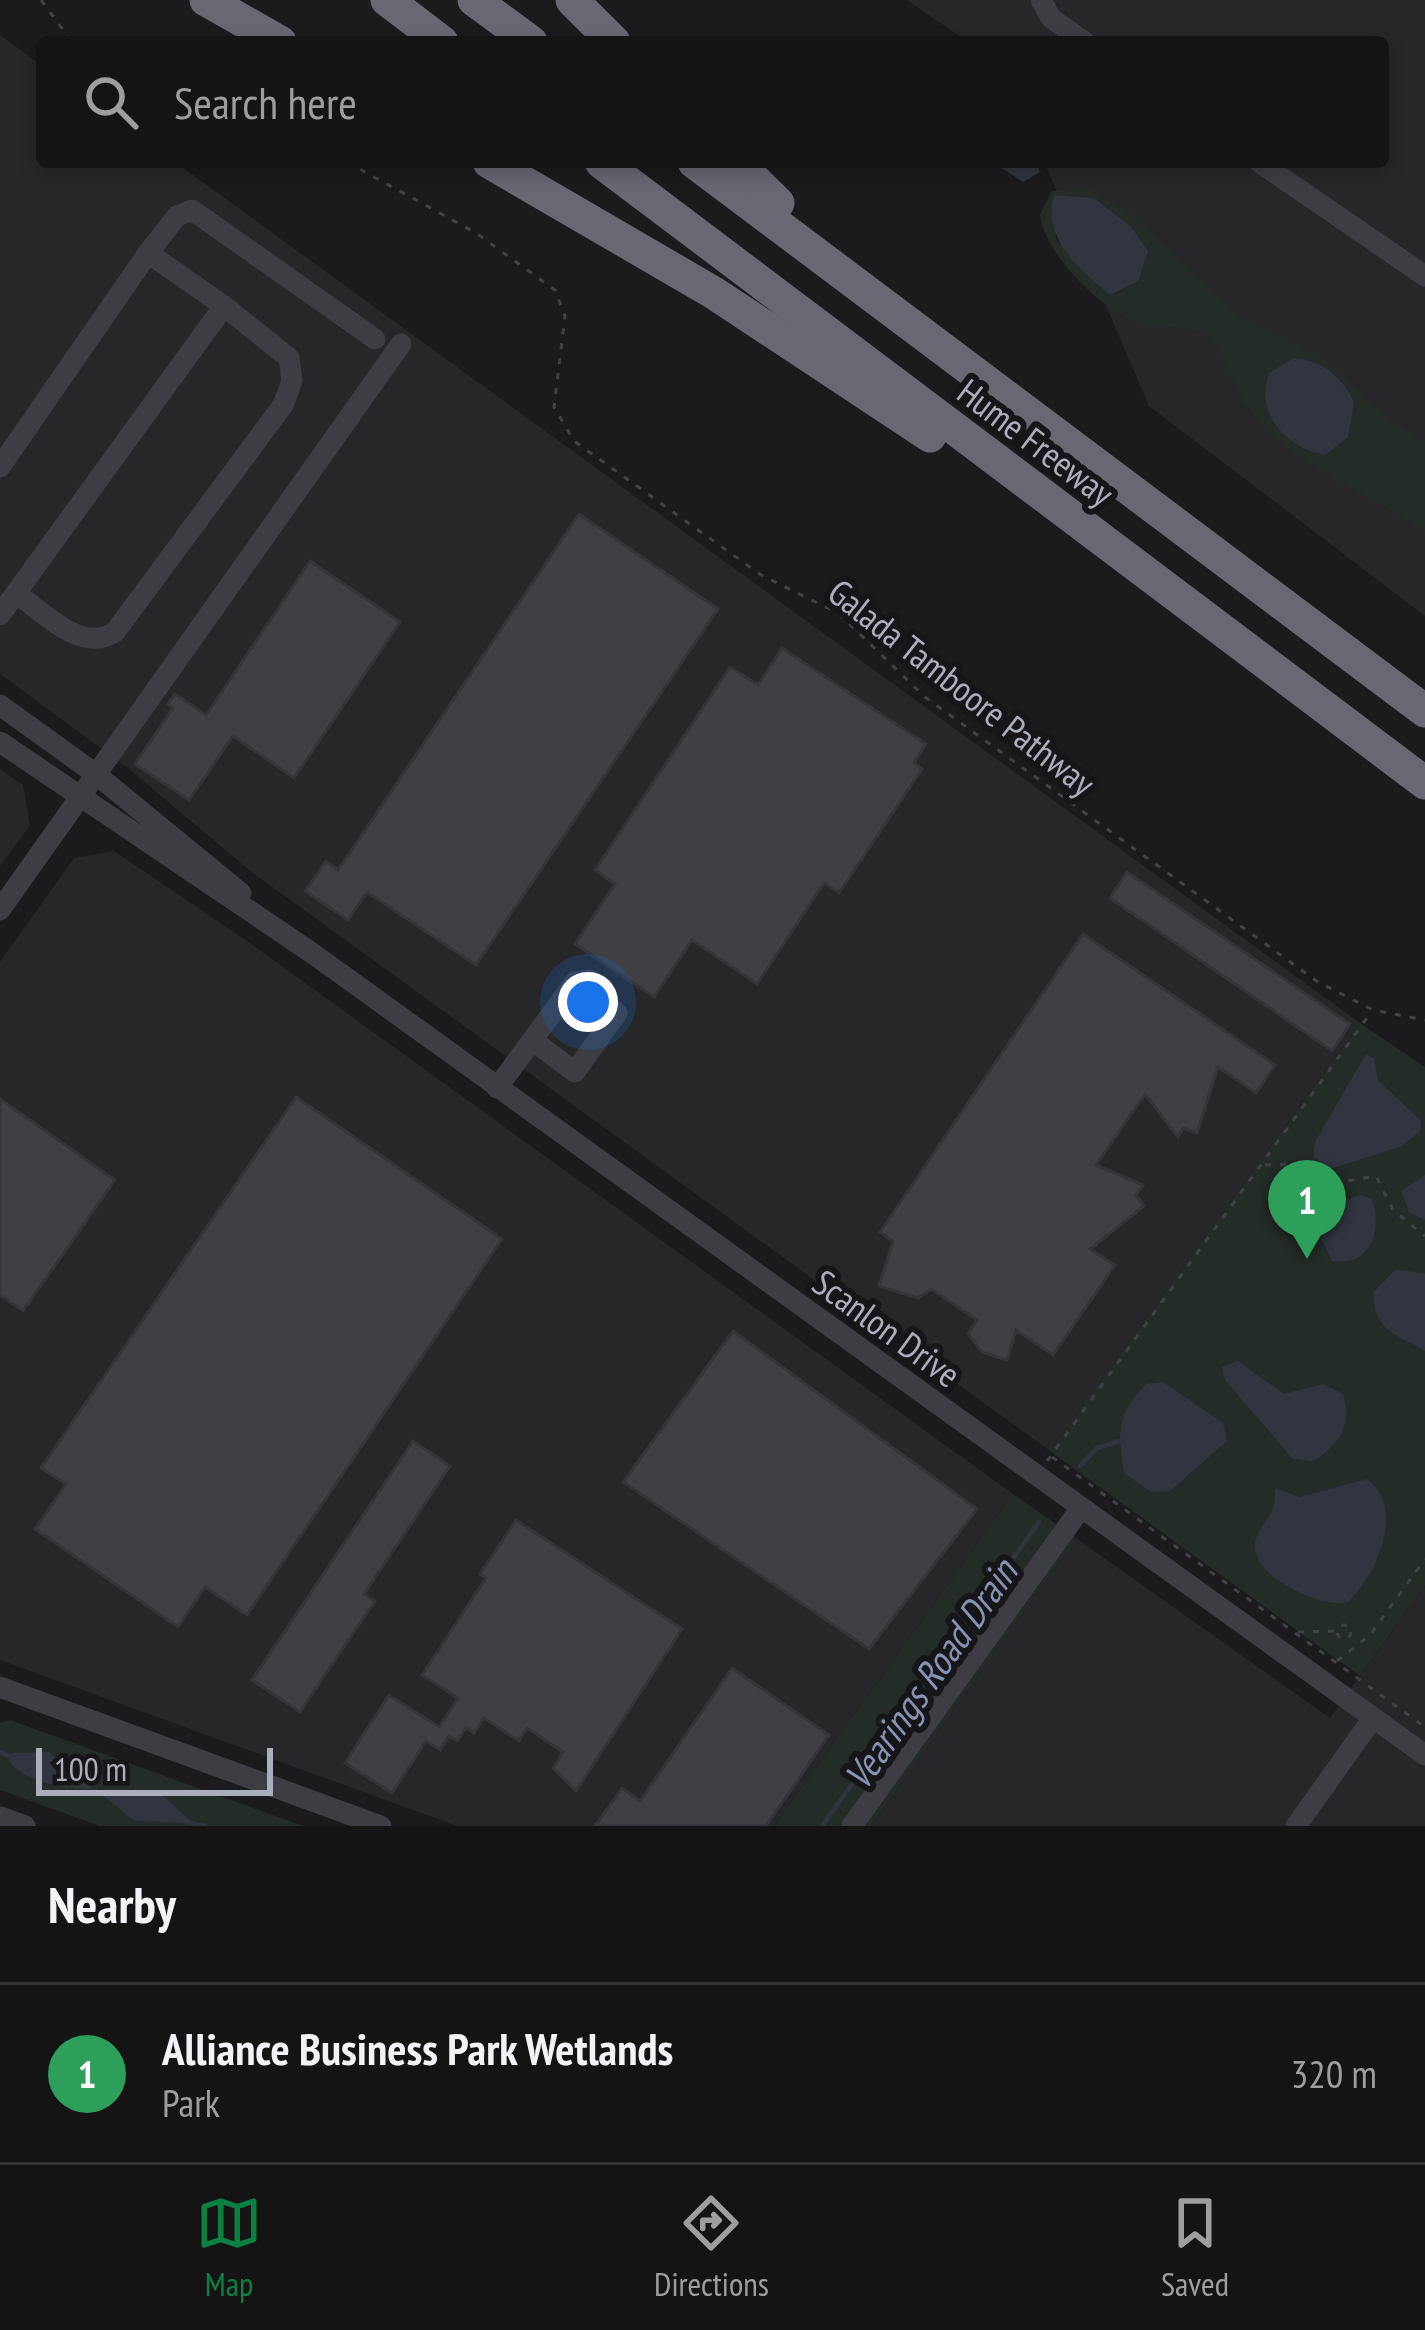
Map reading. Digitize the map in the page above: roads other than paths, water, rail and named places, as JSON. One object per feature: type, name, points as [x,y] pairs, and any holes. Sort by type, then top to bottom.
[{"type":"highway","points":[[386,0],[434,36]]},
{"type":"highway","points":[[474,0],[523,36]]},
{"type":"highway","points":[[572,0],[608,36]]},
{"type":"highway","points":[[208,1],[269,36]]},
{"type":"highway","points":[[498,168],[714,293],[1144,572]]},
{"type":"highway","name":"Hume Freeway","points":[[609,168],[1425,783]]},
{"type":"highway","name":"Hume Freeway","points":[[702,168],[1425,712]]},
{"type":"highway","points":[[742,168],[871,292]]},
{"type":"street","points":[[1041,0],[1052,18],[1077,36]]},
{"type":"street","points":[[1268,168],[1425,276]]},
{"type":"street","points":[[0,467],[148,253],[177,216],[192,210],[375,339]]},
{"type":"street","points":[[16,593],[78,636],[98,640],[115,632],[288,395],[289,358],[148,253]]},
{"type":"street","points":[[0,615],[224,306]]},
{"type":"street","points":[[0,910],[401,344]]},
{"type":"street","name":"Scanlon Drive","points":[[0,705],[98,775],[312,953]]},
{"type":"street","name":"Scanlon Drive","points":[[0,742],[312,953],[1425,1755]]},
{"type":"street","points":[[497,1088],[532,1040]]},
{"type":"street","points":[[852,1826],[1081,1508]]},
{"type":"street","points":[[0,1687],[382,1826]]},
{"type":"street","points":[[1296,1826],[1373,1718]]},
{"type":"street","points":[[0,1817],[26,1826]]},
{"type":"waterway","name":"Vearings Road Drain","points":[[1080,1466],[1097,1448],[1120,1441]]},
{"type":"waterway","name":"Vearings Road Drain","points":[[822,1826],[1039,1522]]},
{"type":"waterway","name":"Vearings Road Drain","points":[[0,1752],[14,1758]]},
{"type":"waterway","name":"Vearings Road Drain","points":[[187,1822],[205,1826]]},
{"type":"place","name":"Alliance Business Park Wetlands","points":[[1307,1259]]}]
